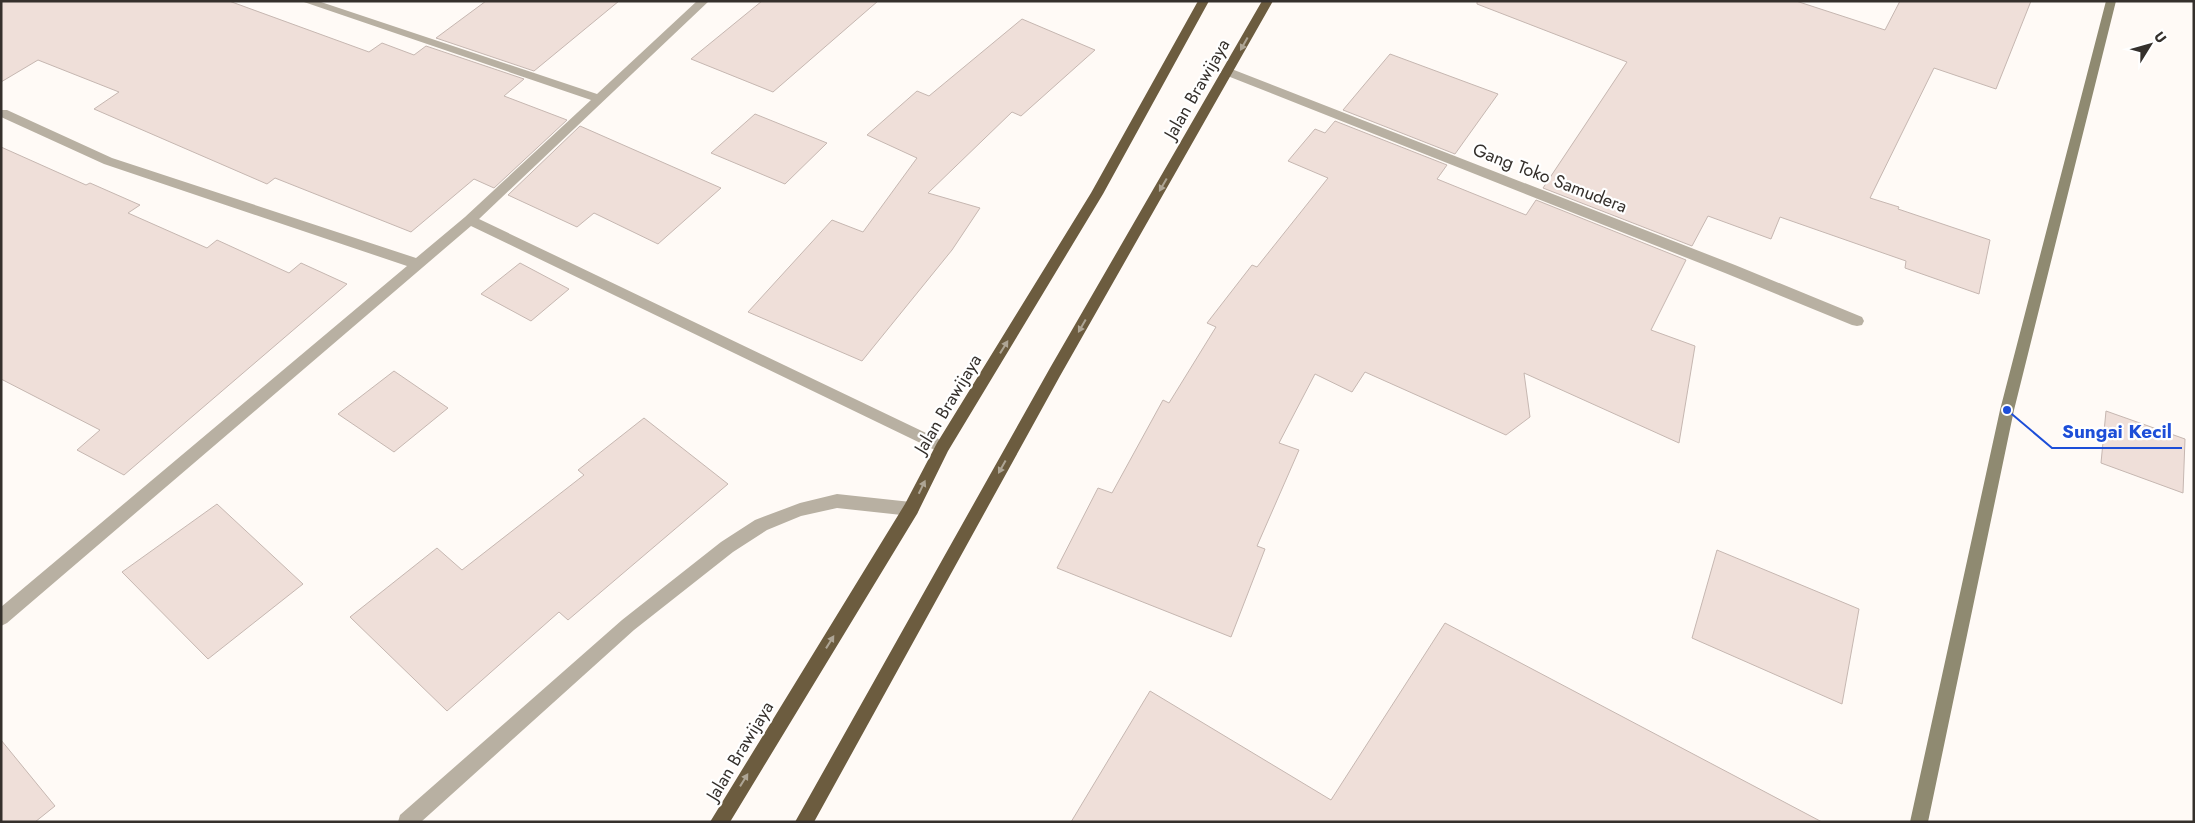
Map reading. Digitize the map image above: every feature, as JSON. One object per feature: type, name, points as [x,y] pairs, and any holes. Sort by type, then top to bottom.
[{"type":"highway","name":"Jalan Brawijaya","points":[[719,822],[911,510],[942,447],[1098,194],[1204,1]]},
{"type":"highway","name":"Jalan Brawijaya","points":[[804,822],[1060,363],[1229,72],[1268,1]]},
{"type":"street","points":[[306,1],[600,100]]},
{"type":"street","points":[[1,618],[470,220],[704,1]]},
{"type":"street","name":"Gang Toko Samudera","points":[[1229,72],[1730,269],[1857,321]]},
{"type":"street","points":[[3,113],[108,161],[418,264]]},
{"type":"street","points":[[470,220],[942,447]]},
{"type":"street","points":[[407,822],[628,625],[734,542],[761,525],[800,510],[837,501],[911,510]]},
{"type":"building","points":[[1,1],[229,1],[369,52],[382,43],[414,55],[426,46],[524,79],[504,96],[567,120],[494,188],[474,179],[411,232],[275,178],[267,184],[94,109],[119,92],[38,60],[1,82]]},
{"type":"building","points":[[486,1],[619,1],[534,71],[436,38]]},
{"type":"building","points":[[762,1],[878,1],[773,92],[691,59]]},
{"type":"building","points":[[1477,1],[1796,1],[1885,30],[1900,1],[2031,1],[1996,89],[1934,68],[1870,198],[1990,240],[1979,294],[1905,268],[1906,261],[1780,217],[1771,239],[1708,216],[1692,246],[1543,188],[1627,62],[1477,4]]},
{"type":"building","points":[[1022,19],[1095,50],[1021,116],[1012,112],[928,193],[980,208],[952,250],[862,361],[748,312],[832,220],[863,232],[917,158],[867,135],[917,91],[929,96]]},
{"type":"building","points":[[1390,54],[1498,94],[1455,154],[1343,110]]},
{"type":"building","points":[[755,114],[827,143],[785,184],[711,153]]},
{"type":"building","points":[[1335,121],[1447,165],[1437,179],[1526,215],[1536,200],[1686,260],[1651,330],[1695,346],[1679,443],[1524,373],[1530,417],[1506,435],[1365,372],[1352,392],[1315,374],[1279,443],[1299,450],[1257,546],[1265,549],[1231,637],[1057,568],[1098,488],[1112,493],[1163,400],[1169,403],[1216,327],[1207,323],[1252,265],[1257,267],[1328,178],[1288,161],[1315,129],[1325,133]]},
{"type":"building","points":[[580,126],[721,188],[658,244],[594,213],[577,227],[508,195]]},
{"type":"building","points":[[1,147],[86,185],[90,183],[140,205],[128,213],[207,248],[217,240],[289,273],[301,263],[347,284],[124,475],[77,450],[100,430],[1,379]]},
{"type":"building","points":[[520,263],[569,289],[531,321],[481,294]]},
{"type":"building","points":[[394,371],[448,408],[394,452],[338,414]]},
{"type":"building","points":[[2106,411],[2185,439],[2183,493],[2101,463]]},
{"type":"building","points":[[644,418],[728,484],[568,620],[559,612],[447,711],[350,617],[437,548],[462,570],[584,475],[578,470]]},
{"type":"building","points":[[217,504],[303,584],[208,659],[122,572]]},
{"type":"building","points":[[1717,550],[1859,609],[1842,704],[1692,638]]},
{"type":"building","points":[[1445,623],[1822,822],[1071,822],[1150,691],[1331,800]]},
{"type":"building","points":[[1,740],[55,806],[35,822],[1,822]]},
{"type":"waterway","points":[[1919,822],[2007,410],[2111,1]]},
{"type":"place","name":"Sungai Kecil","points":[[2007,410]]}]
